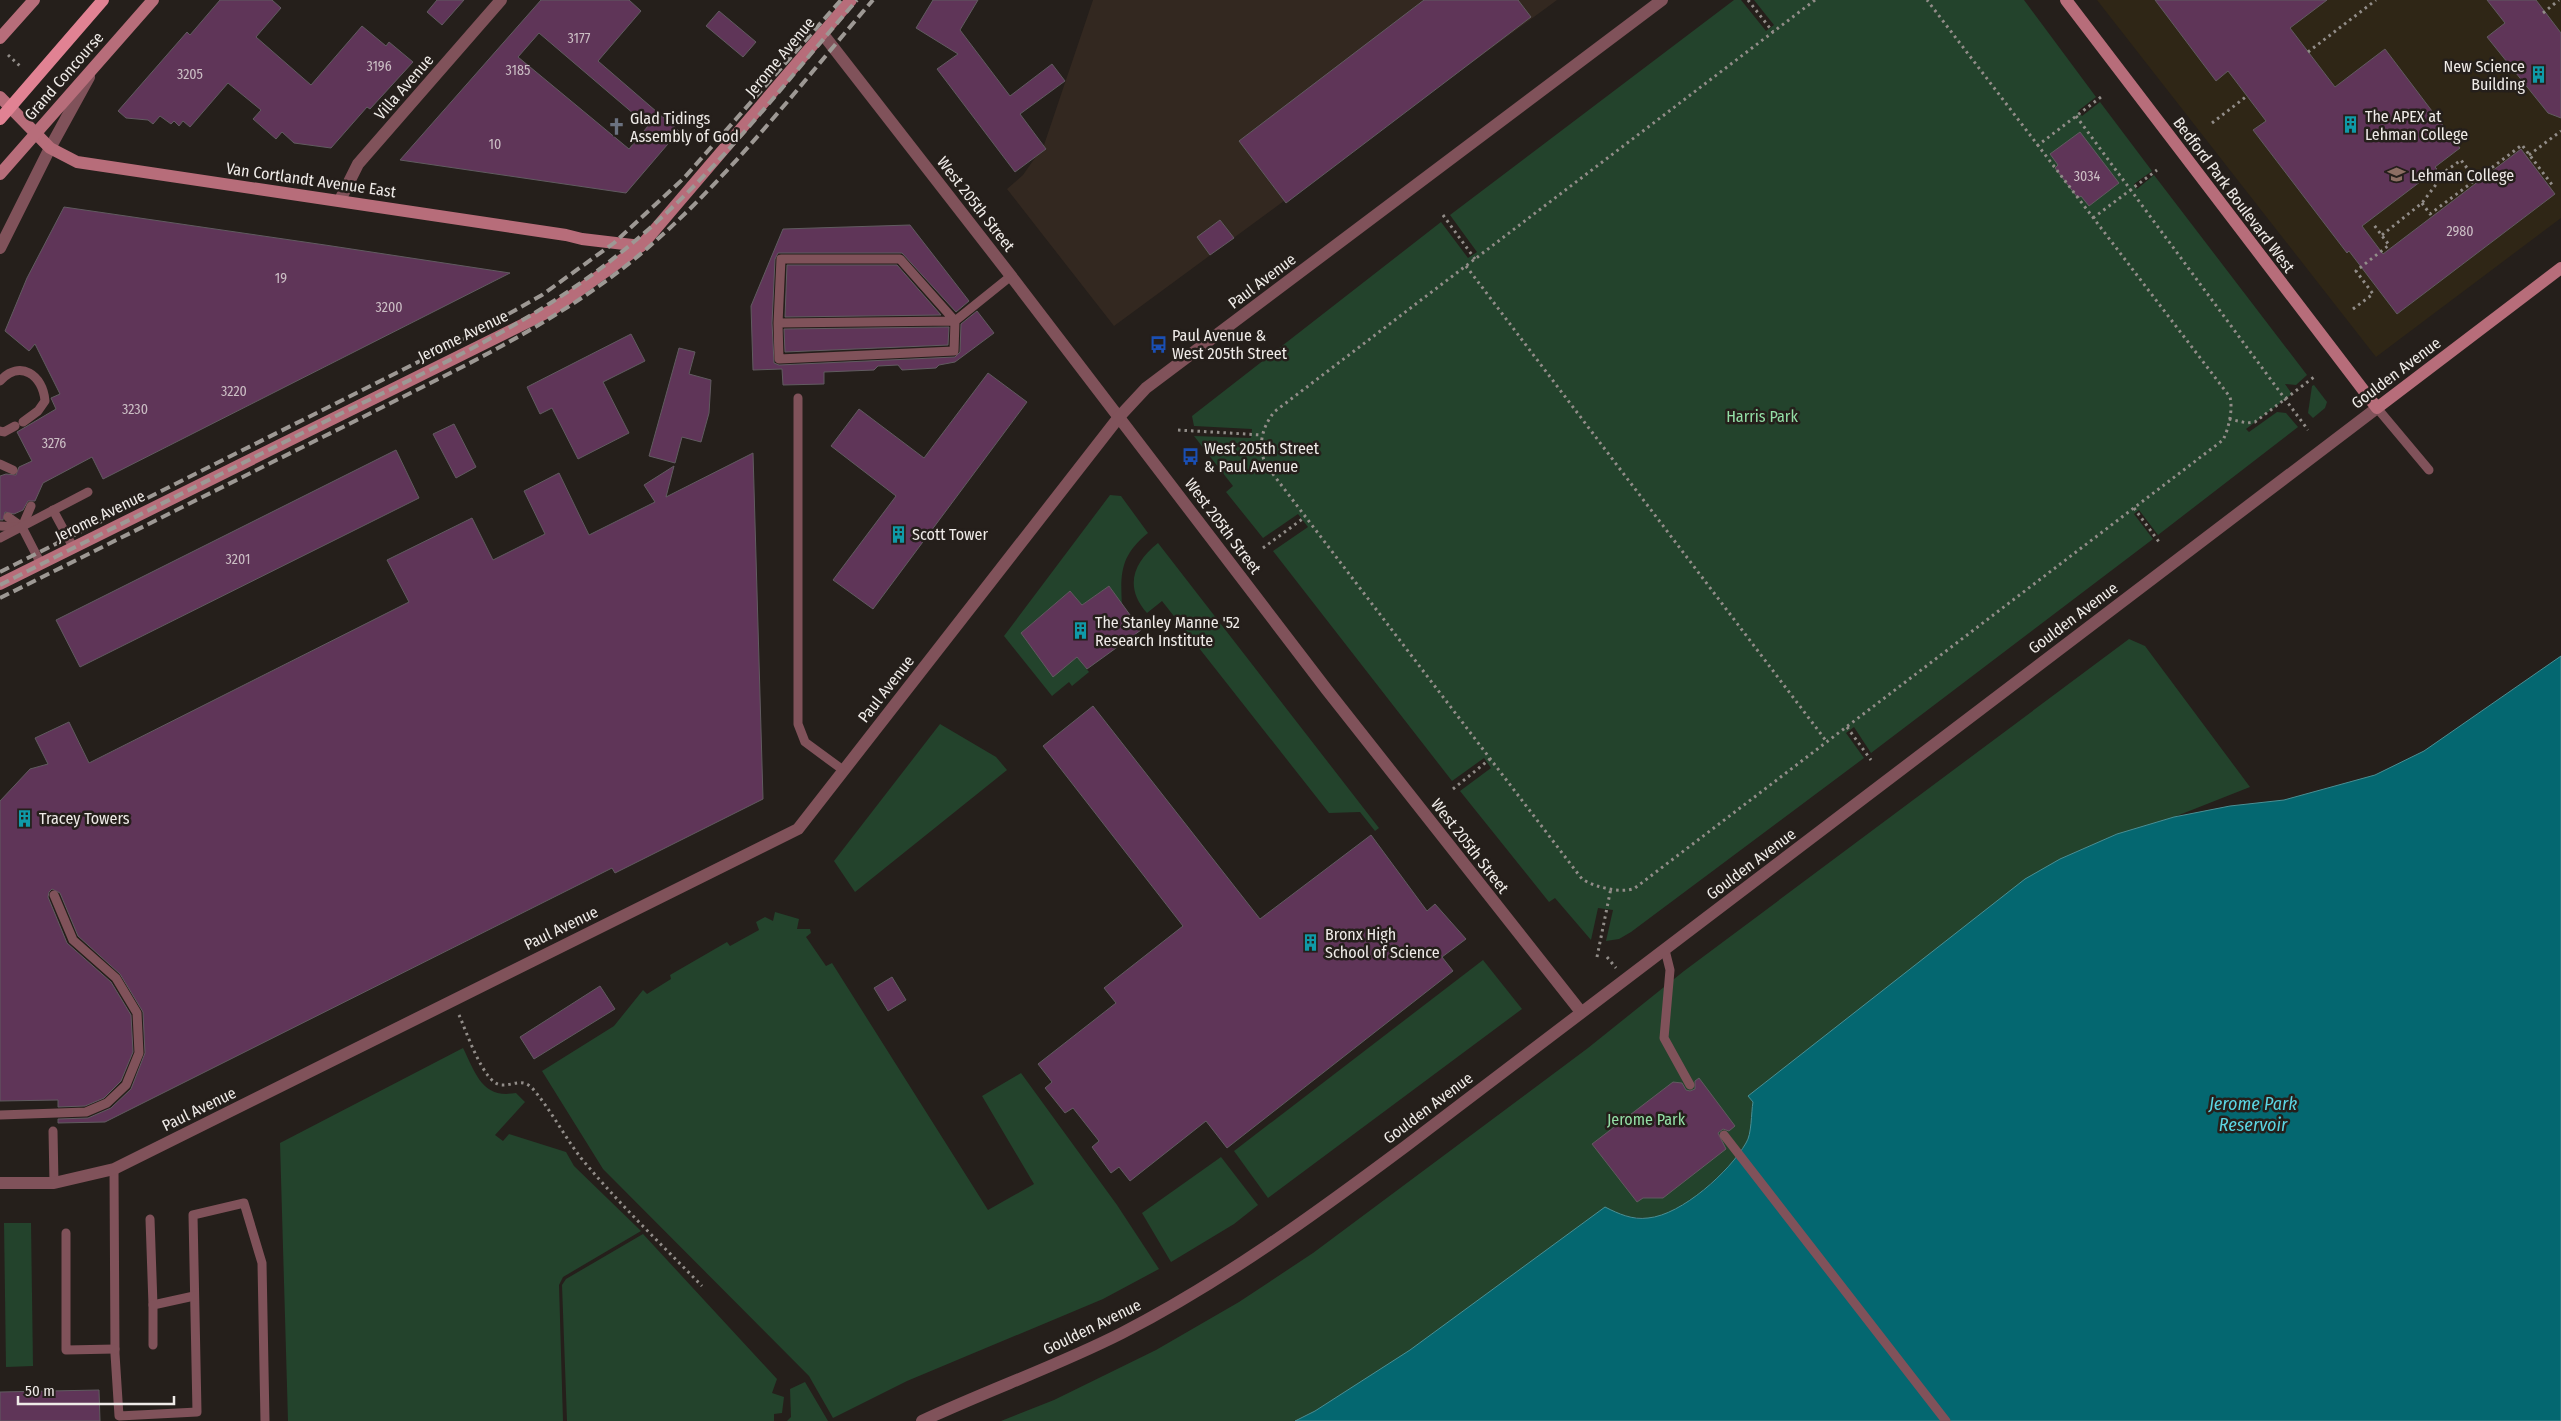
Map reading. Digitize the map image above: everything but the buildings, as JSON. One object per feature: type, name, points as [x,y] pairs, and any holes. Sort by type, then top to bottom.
[{"type":"main road","name":"Grand Concourse","points":[[0,119],[103,0]]},
{"type":"street","points":[[0,38],[33,0]]},
{"type":"street","name":"Grand Concourse","points":[[0,174],[153,0]]},
{"type":"street","name":"Villa Avenue","points":[[340,200],[358,164],[501,0]]},
{"type":"street","name":"Jerome Avenue","points":[[0,584],[552,310],[641,246],[851,0]]},
{"type":"street","name":"Paul Avenue","points":[[0,1183],[54,1183],[114,1169],[798,829],[1119,417],[1160,377],[1662,0]]},
{"type":"street","name":"Bedford Park Boulevard West","points":[[2066,0],[2376,408]]},
{"type":"street","name":"West 205th Street","points":[[822,33],[1011,276],[1327,690],[1581,1012]]},
{"type":"street","points":[[0,248],[50,148],[96,64]]},
{"type":"street","name":"Van Cortlandt Avenue East","points":[[0,97],[50,148],[77,162],[340,200],[582,239],[641,246]]},
{"type":"street","name":"Goulden Avenue","points":[[922,1421],[1122,1332],[1238,1265],[1326,1205],[1665,950],[2561,268]]},
{"type":"lane","points":[[781,259],[900,259],[955,321],[954,352],[779,359],[778,323],[781,259]]},
{"type":"lane","points":[[778,323],[955,321],[1011,276]]},
{"type":"lane","points":[[0,381],[11,372],[20,371],[34,375],[41,384],[45,401],[38,411],[19,424],[4,432],[0,431]]},
{"type":"lane","points":[[798,398],[798,724],[805,742],[843,770]]},
{"type":"lane","points":[[2376,408],[2429,470]]},
{"type":"lane","points":[[0,464],[13,470]]},
{"type":"lane","points":[[0,538],[88,492]]},
{"type":"lane","points":[[22,527],[31,506]]},
{"type":"lane","points":[[54,510],[73,548]]},
{"type":"lane","points":[[8,517],[22,527],[41,564]]},
{"type":"lane","points":[[0,526],[22,527]]},
{"type":"lane","points":[[0,1115],[86,1112],[107,1103],[126,1086],[138,1053],[137,1013],[116,978],[73,940],[54,895]]},
{"type":"lane","points":[[1665,950],[1670,970],[1664,1038],[1690,1085]]},
{"type":"lane","points":[[53,1131],[54,1183]]},
{"type":"lane","points":[[1724,1135],[1946,1421]]},
{"type":"lane","points":[[114,1169],[115,1349],[119,1418],[197,1417],[193,1215],[244,1203],[262,1263],[265,1421]]},
{"type":"lane","points":[[150,1218],[153,1345]]},
{"type":"lane","points":[[66,1233],[66,1350],[115,1349]]},
{"type":"lane","points":[[153,1306],[194,1296]]},
{"type":"path","points":[[1748,0],[1773,32]]},
{"type":"path","points":[[1815,0],[1274,412],[1262,435],[1260,447],[1266,465],[1582,879],[1588,883],[1628,891],[1635,888],[2223,440],[2232,404],[2230,397],[2094,218],[2036,146],[1927,0]]},
{"type":"path","points":[[2308,52],[2376,0]]},
{"type":"path","points":[[2543,13],[2559,0]]},
{"type":"path","points":[[8,55],[20,66]]},
{"type":"path","points":[[2212,123],[2247,96]]},
{"type":"path","points":[[2036,146],[2102,97]]},
{"type":"path","points":[[2076,116],[2308,430]]},
{"type":"path","points":[[2529,155],[2561,131]]},
{"type":"path","points":[[2422,203],[2430,214],[2522,145],[2553,186]]},
{"type":"path","points":[[2382,236],[2422,203],[2448,170],[2460,160],[2476,180]]},
{"type":"path","points":[[2094,218],[2157,170]]},
{"type":"path","points":[[1443,215],[1476,259]]},
{"type":"path","points":[[2353,309],[2373,294],[2356,271],[2389,245],[2374,225]]},
{"type":"path","points":[[1466,266],[1826,742]]},
{"type":"path","points":[[2229,419],[2248,423],[2255,422],[2314,377]]},
{"type":"path","points":[[1178,430],[1262,435]]},
{"type":"path","points":[[2134,508],[2159,542]]},
{"type":"path","points":[[1263,548],[1305,517]]},
{"type":"path","points":[[1847,727],[1871,760]]},
{"type":"path","points":[[1453,789],[1490,759]]},
{"type":"path","points":[[1597,957],[1611,888]]},
{"type":"path","points":[[453,1001],[482,1068],[492,1082],[501,1085],[516,1081],[532,1088],[580,1156],[602,1183],[702,1286]]},
{"type":"shaded area","points":[[1093,0],[1557,0],[1114,326],[1007,189],[1023,175],[1044,145]]},
{"type":"shaded area","name":"Lehman College","points":[[2097,0],[2561,0],[2561,218],[2376,357]]},
{"type":"green space","name":"Harris Park","points":[[1734,0],[1741,0],[1766,31],[1774,25],[1754,0],[2024,0],[2096,97],[2078,111],[2082,116],[2100,102],[2152,171],[2134,184],[2137,189],[2154,175],[2307,375],[2296,385],[2285,384],[2292,394],[2246,429],[2249,432],[2277,412],[2286,413],[2298,427],[2158,535],[2139,510],[2134,514],[2153,539],[1871,753],[1854,727],[1846,733],[1864,758],[1631,932],[1619,939],[1606,941],[1613,910],[1598,908],[1591,940],[1555,898],[1549,902],[1460,791],[1491,768],[1484,758],[1452,781],[1273,551],[1308,527],[1298,514],[1263,538],[1226,492],[1233,486],[1194,436],[1251,438],[1252,429],[1194,426],[1192,416],[1441,222],[1468,258],[1477,252],[1450,215]]},
{"type":"green space","points":[[2314,385],[2327,402],[2325,408],[2313,418],[2308,413],[2312,386]]},
{"type":"green space","points":[[1110,495],[1121,496],[1148,533],[1132,549],[1124,565],[1121,583],[1122,605],[1109,586],[1082,605],[1070,591],[1021,633],[1053,676],[1077,657],[1089,672],[1072,686],[1069,682],[1052,696],[1004,636]]},
{"type":"green space","points":[[1158,543],[1379,828],[1375,831],[1360,812],[1329,813],[1162,601],[1147,613],[1136,594],[1134,576],[1142,559]]},
{"type":"green space","name":"Jerome Park","points":[[2129,639],[2145,646],[2250,787],[2174,817],[2117,834],[2060,859],[1749,1097],[1753,1102],[1750,1129],[1746,1143],[1716,1179],[1689,1201],[1660,1215],[1647,1218],[1624,1216],[1315,1411],[1294,1421],[1001,1421],[1054,1400],[1156,1350],[1239,1302],[1313,1253],[1588,1048],[1684,971]]},
{"type":"green space","points":[[940,724],[996,757],[1007,770],[855,892],[834,861]]},
{"type":"green space","points":[[775,912],[799,919],[797,929],[810,929],[811,933],[806,937],[826,966],[832,963],[988,1210],[1034,1184],[982,1096],[1021,1073],[1117,1205],[1159,1269],[1103,1299],[907,1381],[833,1418],[809,1376],[603,1169],[542,1071],[614,1026],[643,990],[647,994],[671,979],[670,975],[727,942],[730,946],[759,930],[756,922],[765,917],[773,921]]},
{"type":"green space","points":[[1483,960],[1522,1009],[1268,1198],[1234,1151]]},
{"type":"green space","points":[[463,1048],[477,1075],[488,1088],[504,1094],[516,1093],[525,1102],[495,1135],[503,1141],[509,1134],[566,1152],[574,1166],[641,1231],[563,1277],[559,1285],[563,1421],[288,1421],[280,1143]]},
{"type":"green space","points":[[1221,1157],[1258,1205],[1234,1224],[1171,1262],[1142,1213]]},
{"type":"green space","points":[[4,1223],[31,1223],[33,1366],[6,1367]]},
{"type":"green space","points":[[643,1234],[777,1379],[772,1393],[784,1397],[782,1413],[774,1414],[774,1421],[567,1421],[562,1285],[566,1279]]},
{"type":"green space","points":[[805,1382],[828,1421],[787,1421],[791,1417],[790,1389]]},
{"type":"water","name":"Jerome Park Reservoir","points":[[2561,656],[2561,1421],[1295,1421],[1315,1411],[1410,1350],[1605,1207],[1631,1217],[1648,1218],[1675,1209],[1704,1190],[1729,1166],[1748,1139],[1753,1102],[1748,1096],[2025,879],[2060,859],[2117,834],[2174,817],[2230,806],[2284,800],[2375,775],[2424,751]]},
{"type":"railway","points":[[0,572],[464,339],[542,295],[614,243],[684,178],[841,0]]},
{"type":"railway","points":[[0,585],[448,361],[519,322],[587,278],[619,254],[684,196],[744,133],[857,0]]},
{"type":"railway","points":[[0,598],[499,348],[600,285],[632,261],[665,232],[728,170],[873,0]]},
{"type":"place","name":"New Science Building","points":[[2539,75]]},
{"type":"place","name":"The APEX at Lehman College","points":[[2351,125]]},
{"type":"place","name":"Glad Tidings Assembly of God","points":[[616,127]]},
{"type":"place","name":"Lehman College","points":[[2397,175]]},
{"type":"place","name":"Paul Avenue & West 205th Street","points":[[1158,344]]},
{"type":"place","name":"West 205th Street & Paul Avenue","points":[[1190,457]]},
{"type":"place","name":"Scott Tower","points":[[898,534]]},
{"type":"place","name":"The Stanley Manne '52 Research Institute","points":[[1081,631]]},
{"type":"place","name":"Tracey Towers","points":[[25,818]]},
{"type":"place","name":"Bronx High School of Science","points":[[1311,943]]}]
